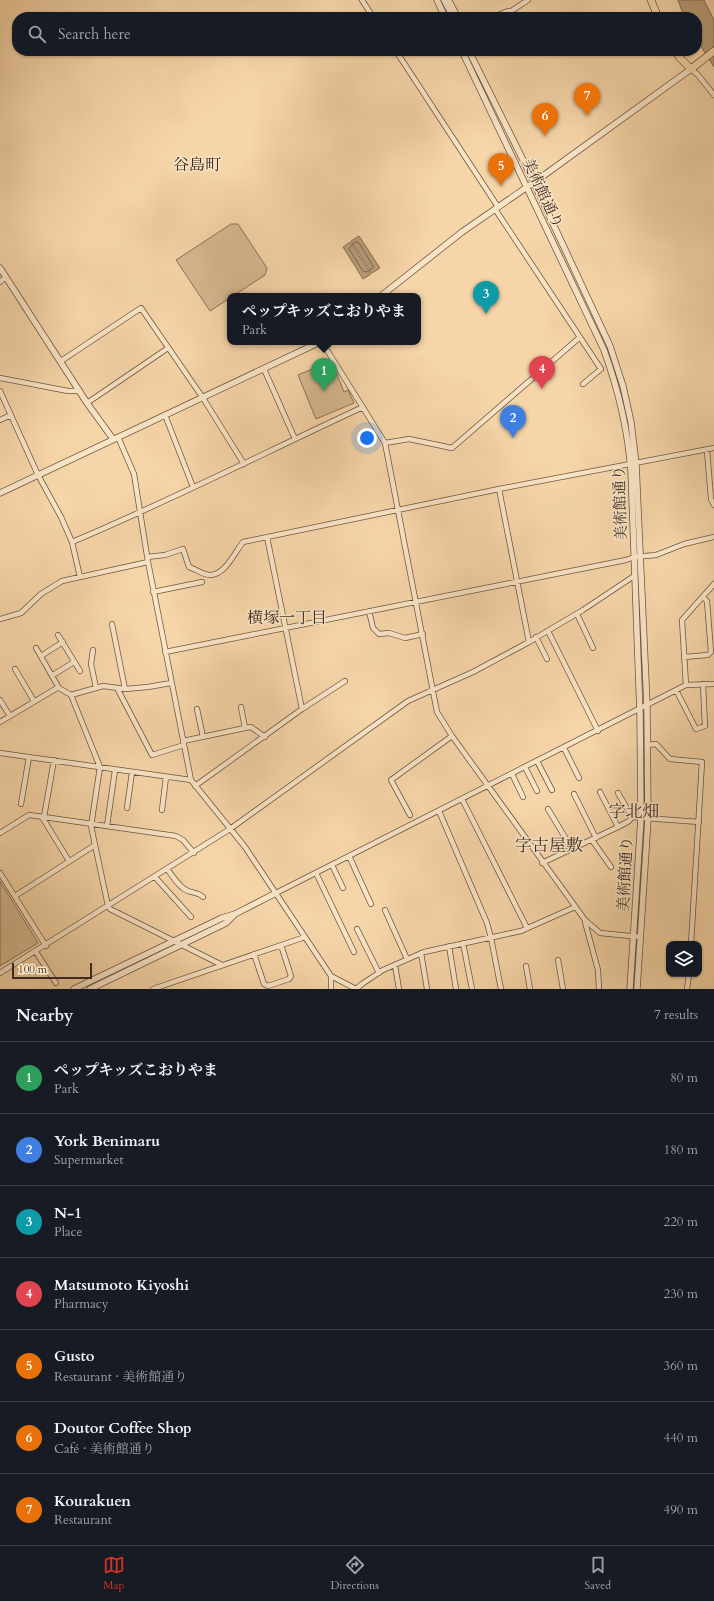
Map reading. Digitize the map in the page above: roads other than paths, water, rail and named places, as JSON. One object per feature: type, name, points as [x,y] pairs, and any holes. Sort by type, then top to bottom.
[{"type":"main road","points":[[651,0],[656,12]]},
{"type":"main road","points":[[678,56],[693,68],[714,51]]},
{"type":"street","points":[[362,0],[370,12]]},
{"type":"street","points":[[437,0],[443,12]]},
{"type":"street","points":[[444,0],[450,12]]},
{"type":"street","points":[[449,0],[455,12]]},
{"type":"street","points":[[507,12],[528,0]]},
{"type":"street","points":[[399,56],[600,370],[583,384]]},
{"type":"street","name":"美術館通り","points":[[464,56],[604,350],[618,394],[633,464],[634,576],[640,709],[640,818],[630,989]]},
{"type":"street","name":"美術館通り","points":[[471,56],[534,183],[610,346],[628,404],[640,556],[647,705],[648,819],[637,989]]},
{"type":"street","points":[[385,293],[439,249],[534,183],[693,68],[714,95]]},
{"type":"street","points":[[0,268],[87,402],[116,438],[134,474],[147,560],[191,780],[245,847],[331,976],[356,989],[395,964],[421,953],[448,946],[492,938],[527,928],[575,907]]},
{"type":"street","points":[[0,282],[6,277]]},
{"type":"street","points":[[60,361],[141,308],[203,398],[244,464]]},
{"type":"street","points":[[385,443],[409,439],[452,448],[579,338]]},
{"type":"street","points":[[0,494],[315,345]]},
{"type":"street","points":[[323,345],[385,443],[437,712],[452,736],[489,786],[542,863],[585,920],[601,933],[640,937]]},
{"type":"street","points":[[87,402],[168,348]]},
{"type":"street","points":[[264,369],[295,438]]},
{"type":"street","points":[[0,378],[71,392],[80,390]]},
{"type":"street","points":[[0,392],[38,475],[61,517],[72,542],[80,576]]},
{"type":"street","points":[[72,542],[141,513],[295,438],[363,407]]},
{"type":"street","points":[[0,420],[11,415]]},
{"type":"street","points":[[165,415],[193,487]]},
{"type":"street","points":[[0,619],[21,613],[41,594],[62,581],[147,560],[183,549],[189,567],[211,575],[225,568],[243,542],[714,448]]},
{"type":"street","points":[[707,450],[711,499],[714,505]]},
{"type":"street","points":[[499,490],[529,642]]},
{"type":"street","points":[[267,537],[302,709]]},
{"type":"street","points":[[165,652],[626,560],[634,557],[656,556],[684,544],[714,537]]},
{"type":"street","points":[[0,973],[46,946],[230,829],[408,701],[473,672],[529,642],[577,614],[634,576]]},
{"type":"street","points":[[153,592],[202,582]]},
{"type":"street","points":[[686,685],[682,620],[714,584]]},
{"type":"street","points":[[684,657],[708,655],[711,652],[707,601],[703,597]]},
{"type":"street","points":[[369,611],[373,628],[379,634],[389,633],[405,638],[423,634]]},
{"type":"street","points":[[577,614],[593,648]]},
{"type":"street","points":[[112,624],[125,688]]},
{"type":"street","points":[[548,631],[598,731]]},
{"type":"street","points":[[58,635],[80,671]]},
{"type":"street","points":[[536,637],[547,658]]},
{"type":"street","points":[[41,656],[62,642]]},
{"type":"street","points":[[36,648],[59,688],[71,695],[100,767],[91,824],[108,906],[222,965]]},
{"type":"street","points":[[93,650],[90,664],[96,688]]},
{"type":"street","points":[[53,676],[74,662]]},
{"type":"street","points":[[15,669],[34,701]]},
{"type":"street","points":[[195,786],[302,709],[345,681]]},
{"type":"street","points":[[71,695],[103,686],[117,688],[148,687],[171,683]]},
{"type":"street","points":[[676,690],[696,729],[705,726],[703,684]]},
{"type":"street","points":[[74,989],[222,918],[236,914],[686,685],[714,684]]},
{"type":"street","points":[[0,722],[34,701],[59,688]]},
{"type":"street","points":[[117,688],[152,754],[203,737],[245,728],[251,728],[265,737]]},
{"type":"street","points":[[0,700],[10,716]]},
{"type":"street","points":[[241,707],[245,728]]},
{"type":"street","points":[[197,709],[203,737]]},
{"type":"street","points":[[410,814],[391,780],[452,736]]},
{"type":"street","points":[[647,745],[656,744],[670,759],[702,762],[691,941]]},
{"type":"street","points":[[564,748],[579,778]]},
{"type":"street","points":[[0,753],[191,780]]},
{"type":"street","points":[[22,804],[29,757]]},
{"type":"street","points":[[54,760],[43,817],[69,861]]},
{"type":"street","points":[[537,761],[552,790]]},
{"type":"street","points":[[525,767],[536,791]]},
{"type":"street","points":[[107,826],[115,770]]},
{"type":"street","points":[[127,808],[132,772]]},
{"type":"street","points":[[512,774],[523,797]]},
{"type":"street","points":[[162,810],[166,777]]},
{"type":"street","points":[[600,792],[618,827]]},
{"type":"street","points":[[618,793],[632,817]]},
{"type":"street","points":[[574,794],[594,839],[611,867]]},
{"type":"street","points":[[462,799],[527,928]]},
{"type":"street","points":[[548,809],[572,849]]},
{"type":"street","points":[[438,811],[485,918],[492,938],[501,989]]},
{"type":"street","points":[[0,833],[29,815],[176,836],[183,840],[194,853]]},
{"type":"street","points":[[632,817],[699,822]]},
{"type":"street","points":[[542,863],[618,827],[629,821],[632,817]]},
{"type":"street","points":[[15,896],[95,845]]},
{"type":"street","points":[[349,856],[371,904]]},
{"type":"street","points":[[332,865],[343,888]]},
{"type":"street","points":[[167,869],[183,888],[200,894],[203,897]]},
{"type":"street","points":[[0,873],[46,946]]},
{"type":"street","points":[[316,873],[354,952]]},
{"type":"street","points":[[155,877],[191,917]]},
{"type":"street","points":[[385,910],[407,959]]},
{"type":"street","points":[[90,989],[226,923],[236,914]]},
{"type":"street","points":[[585,920],[598,970],[599,989]]},
{"type":"street","points":[[357,929],[379,973]]},
{"type":"street","points":[[153,989],[160,988],[304,937]]},
{"type":"street","points":[[464,943],[472,989]]},
{"type":"street","points":[[254,954],[264,984],[268,986],[289,979],[291,976],[281,945]]},
{"type":"street","points":[[448,946],[456,989]]},
{"type":"street","points":[[36,952],[56,983]]},
{"type":"street","points":[[421,953],[428,989]]},
{"type":"street","points":[[558,960],[563,989]]},
{"type":"street","points":[[395,964],[399,989]]},
{"type":"street","points":[[526,966],[530,989]]},
{"type":"street","points":[[331,976],[331,989]]},
{"type":"street","points":[[687,989],[688,977]]},
{"type":"water","points":[[678,0],[704,0],[714,20],[714,67],[702,48],[702,12],[682,12]]},
{"type":"water","points":[[359,236],[380,268],[372,273],[351,241]]},
{"type":"water","points":[[350,242],[371,274],[363,279],[343,247]]},
{"type":"place","name":"Kourakuen","points":[[587,116]]},
{"type":"place","name":"Doutor Coffee Shop","points":[[545,136]]},
{"type":"place","name":"Gusto","points":[[501,186]]},
{"type":"place","name":"N-1","points":[[486,314]]},
{"type":"place","name":"Matsumoto Kiyoshi","points":[[542,389]]},
{"type":"place","name":"ペップキッズこおりやま","points":[[324,391]]},
{"type":"place","name":"York Benimaru","points":[[513,438]]},
{"type":"district","name":"谷島町","points":[[197,164]]},
{"type":"district","name":"横塚一丁目","points":[[287,617]]},
{"type":"district","name":"字北畑","points":[[634,811]]},
{"type":"district","name":"字古屋敷","points":[[549,845]]}]
